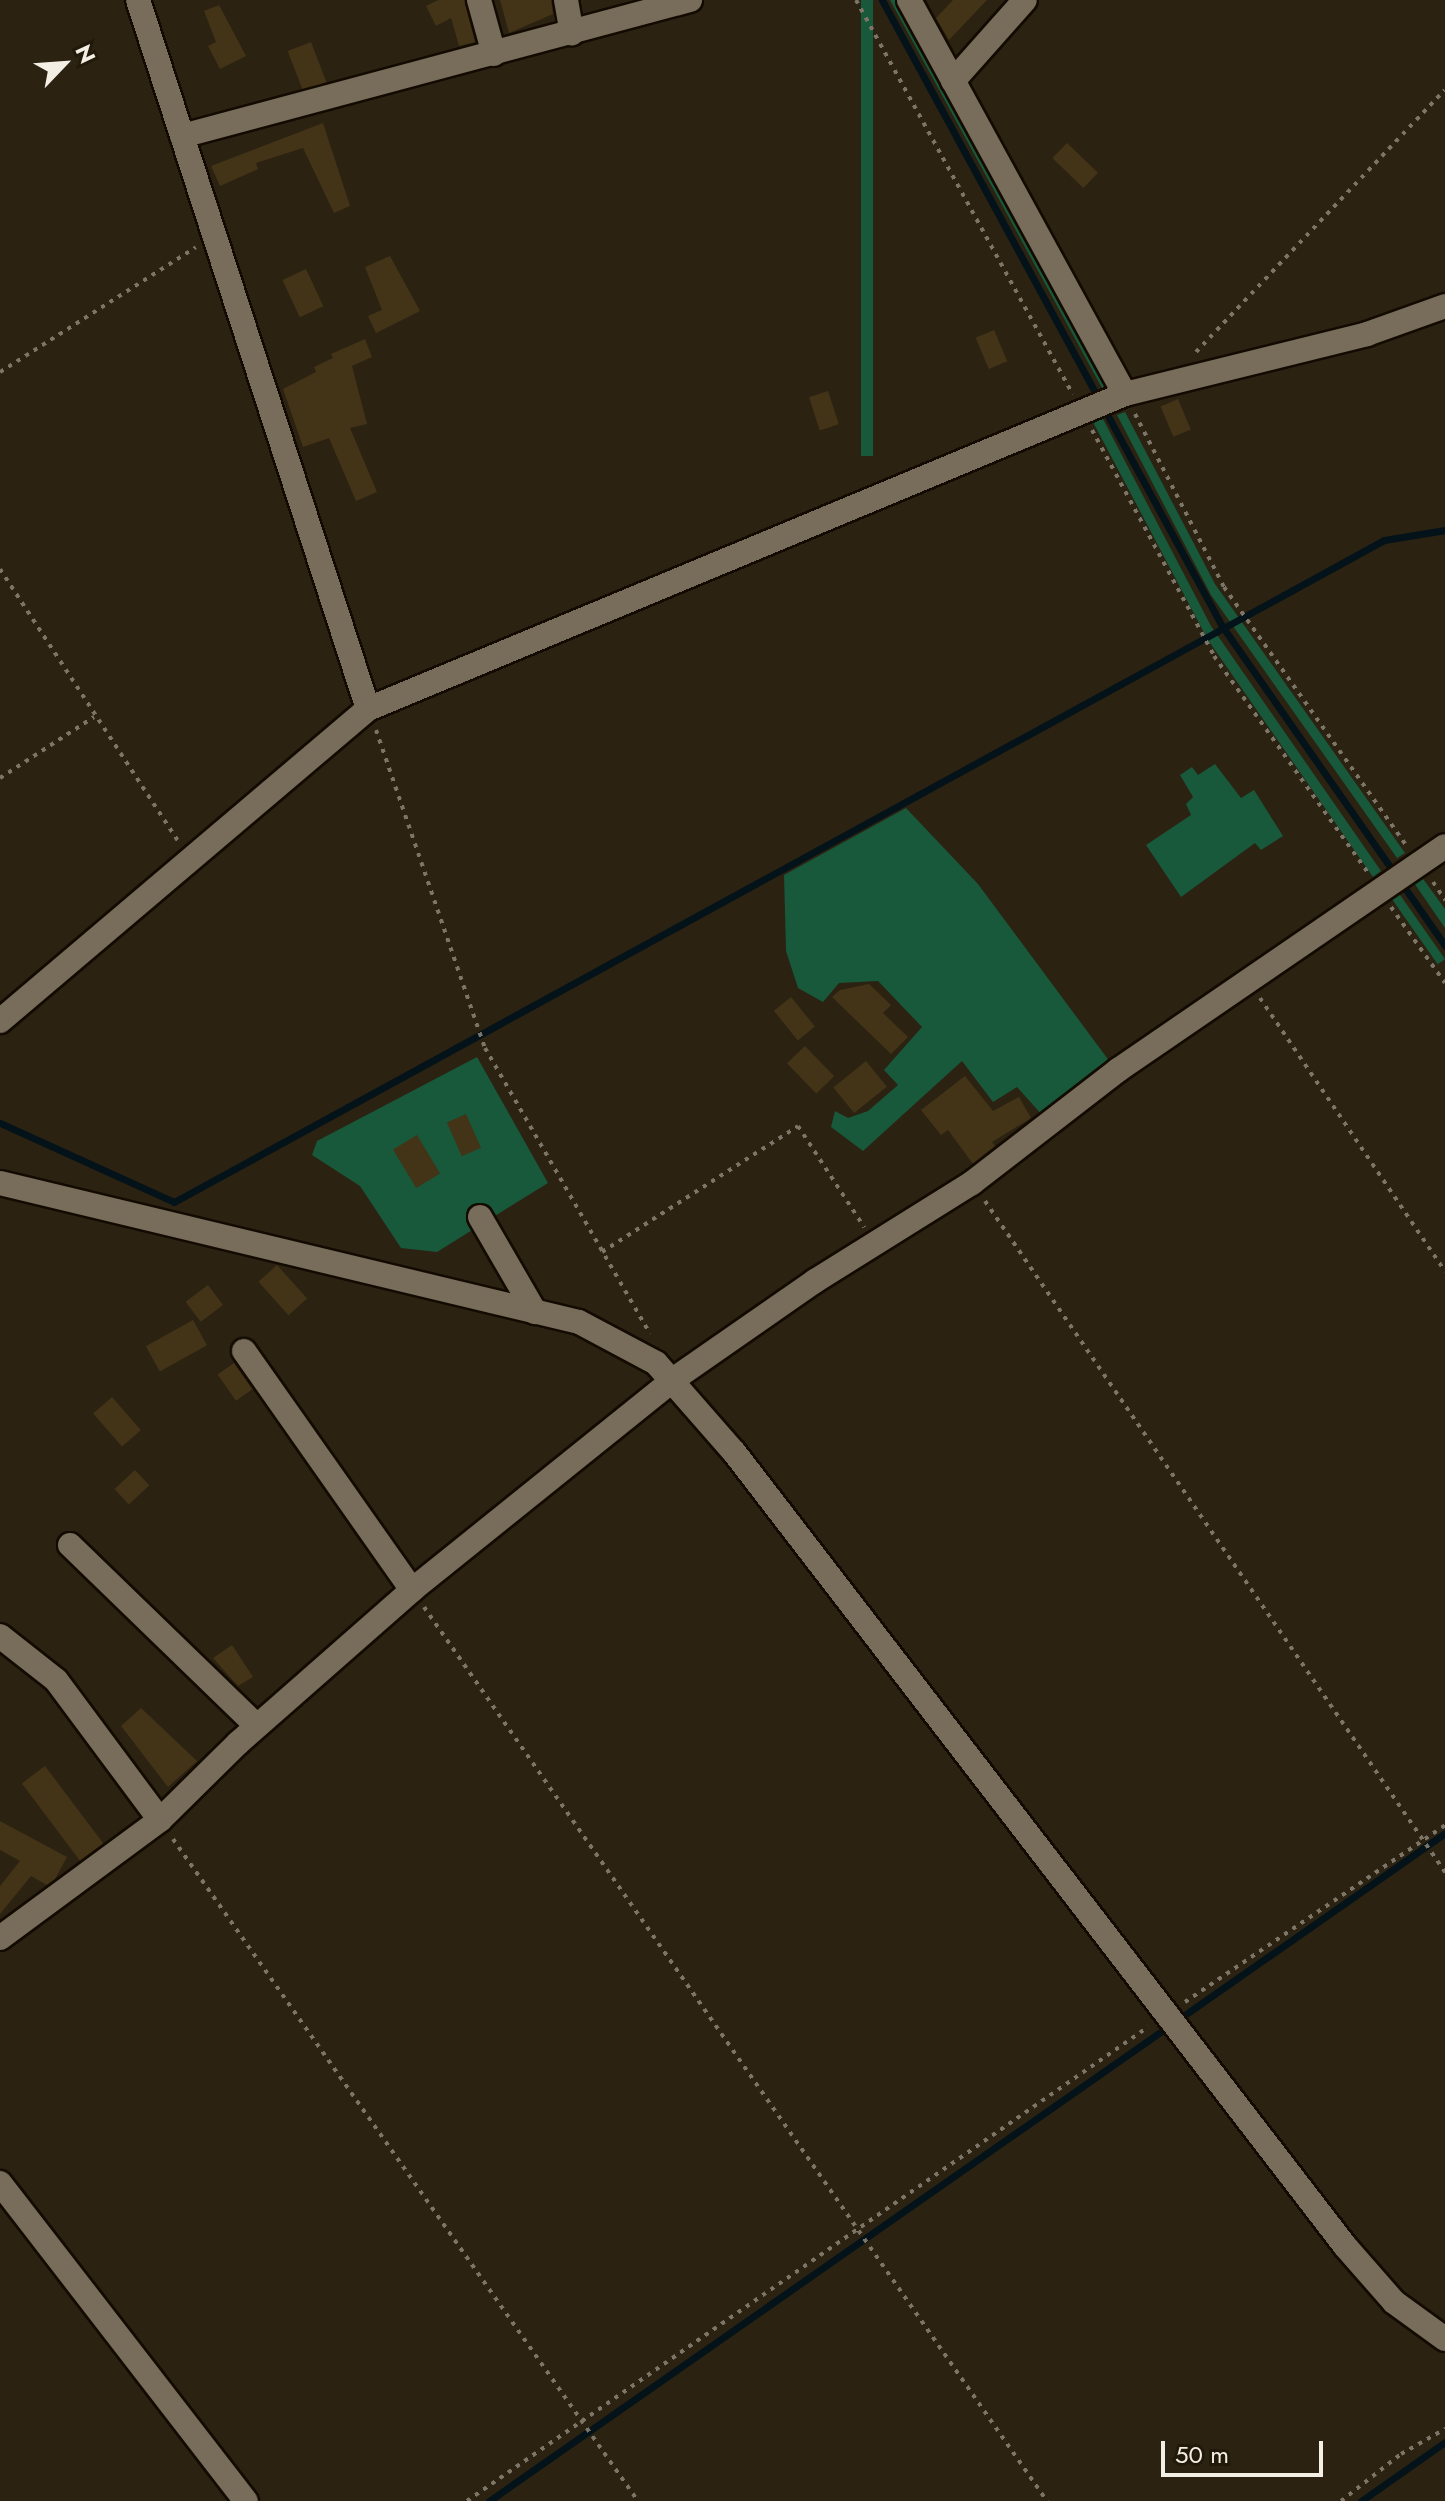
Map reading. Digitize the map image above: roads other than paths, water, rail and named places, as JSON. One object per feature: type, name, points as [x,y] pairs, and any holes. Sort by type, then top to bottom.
[{"type":"street","points":[[138,0],[368,709]]},
{"type":"street","points":[[479,0],[494,54]]},
{"type":"street","points":[[566,0],[572,33]]},
{"type":"street","points":[[182,136],[690,0]]},
{"type":"street","points":[[909,0],[1125,394]]},
{"type":"street","points":[[953,81],[1025,0]]},
{"type":"street","points":[[0,1021],[368,709],[1125,394],[1367,334],[1445,306]]},
{"type":"street","points":[[0,1938],[160,1820],[257,1726],[665,1371],[972,1183],[1118,1070],[1445,846]]},
{"type":"street","points":[[0,1183],[579,1322],[665,1371],[1345,2246],[1394,2302],[1445,2339]]},
{"type":"street","points":[[480,1217],[535,1312]]},
{"type":"street","points":[[244,1351],[412,1590]]},
{"type":"street","points":[[70,1545],[257,1726]]},
{"type":"street","points":[[0,1636],[56,1680],[160,1820]]},
{"type":"street","points":[[0,2183],[246,2501]]},
{"type":"waterway","points":[[882,0],[1222,626],[1445,946]]},
{"type":"waterway","points":[[0,1123],[174,1202],[1384,540],[1445,530]]},
{"type":"waterway","points":[[489,2501],[1445,1833]]},
{"type":"waterway","points":[[1361,2501],[1445,2442]]}]
